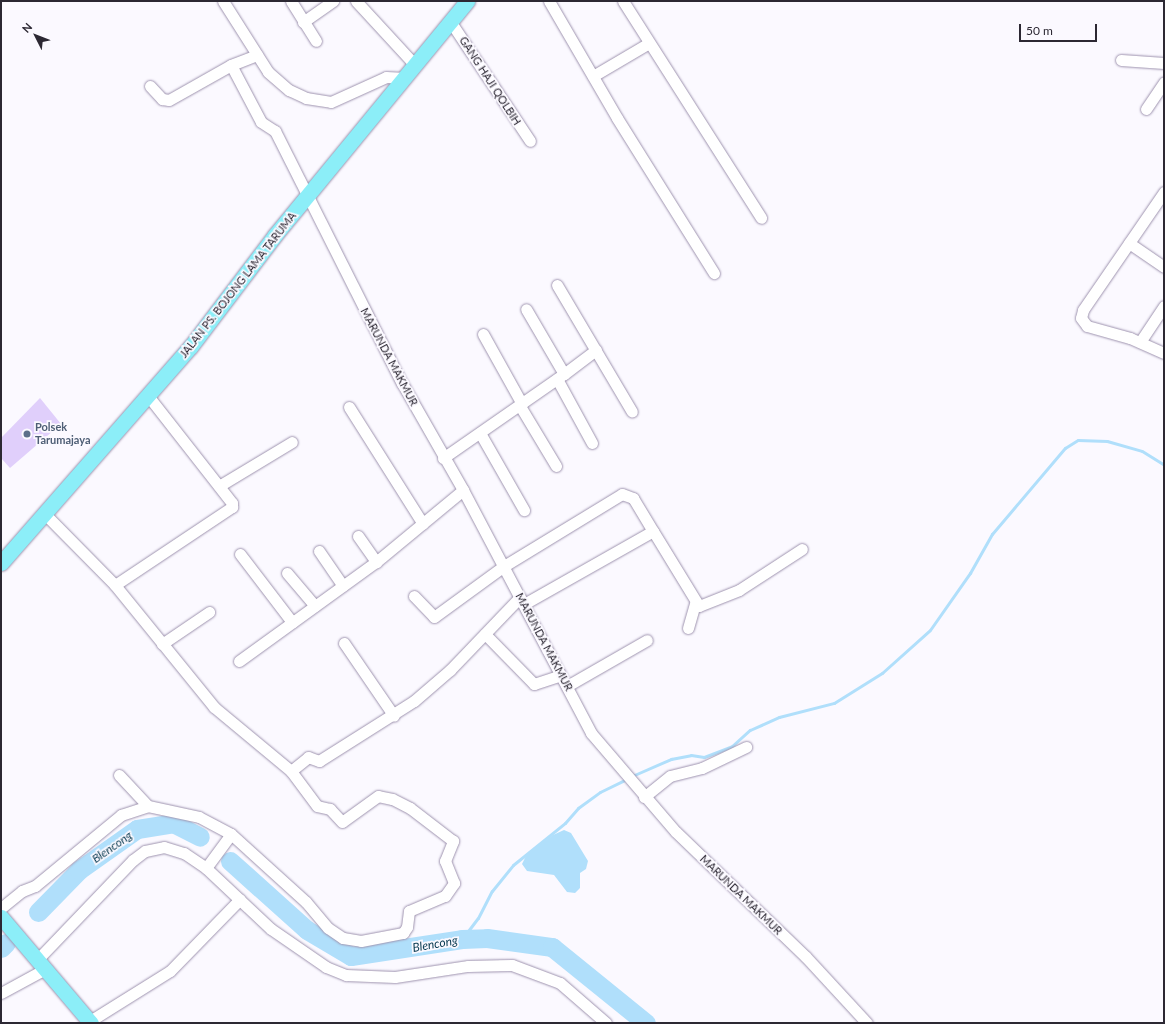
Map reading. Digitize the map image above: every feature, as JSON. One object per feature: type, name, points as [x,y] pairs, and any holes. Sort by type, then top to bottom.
[{"type":"main road","name":"JALAN PS. BOJONG LAMA TARUMA","points":[[1,563],[148,396],[306,198],[405,78],[463,2]]},
{"type":"main road","points":[[4,922],[90,1022]]},
{"type":"street","points":[[291,1],[316,41]]},
{"type":"street","points":[[303,22],[333,1]]},
{"type":"street","points":[[356,1],[415,65]]},
{"type":"street","points":[[549,1],[593,76],[714,273]]},
{"type":"street","points":[[623,1],[761,218]]},
{"type":"street","points":[[226,2],[257,55],[276,80],[315,102],[331,102],[346,97],[386,77],[405,78]]},
{"type":"street","name":"GANG HAJI QOLBIH","points":[[450,21],[530,141]]},
{"type":"street","points":[[593,76],[650,43]]},
{"type":"street","points":[[150,86],[162,99],[169,100],[231,65],[257,55]]},
{"type":"street","points":[[1121,60],[1164,63]]},
{"type":"street","name":"MARUNDA MAKMUR","points":[[231,65],[261,122],[275,131],[306,198],[443,458],[463,490],[504,566],[591,733],[643,796],[681,837],[806,957],[867,1023]]},
{"type":"street","points":[[1146,109],[1164,82]]},
{"type":"street","points":[[1164,192],[1083,310],[1081,318],[1087,326],[1140,342],[1164,353]]},
{"type":"street","points":[[1129,243],[1164,266]]},
{"type":"street","points":[[557,285],[632,412]]},
{"type":"street","points":[[1140,342],[1164,306]]},
{"type":"street","points":[[526,309],[592,443]]},
{"type":"street","points":[[483,334],[556,466]]},
{"type":"street","points":[[443,458],[521,405],[596,350]]},
{"type":"street","points":[[115,585],[232,507],[232,503],[148,396]]},
{"type":"street","points":[[350,407],[423,524]]},
{"type":"street","points":[[480,433],[524,510]]},
{"type":"street","points":[[218,486],[292,442]]},
{"type":"street","points":[[239,661],[376,562],[463,490]]},
{"type":"street","points":[[414,596],[434,617],[504,566],[622,494],[632,498],[695,603],[702,606],[719,600],[802,549]]},
{"type":"street","points":[[1,908],[22,891],[35,886],[121,815],[148,806],[198,817],[228,837],[306,902],[328,928],[355,941],[403,933],[407,927],[409,911],[445,896],[453,888],[454,878],[445,860],[452,841],[424,817],[392,799],[378,796],[340,822],[330,810],[314,803],[291,771],[214,707],[115,585],[45,514]]},
{"type":"street","points":[[291,771],[306,758],[319,761],[366,730],[394,716],[450,670],[485,634],[522,600],[652,530]]},
{"type":"street","points":[[358,536],[376,562]]},
{"type":"street","points":[[319,551],[343,586]]},
{"type":"street","points":[[240,554],[292,622]]},
{"type":"street","points":[[287,573],[315,606]]},
{"type":"street","points":[[688,628],[695,603]]},
{"type":"street","points":[[162,644],[209,612]]},
{"type":"street","points":[[485,634],[534,684],[561,675]]},
{"type":"street","points":[[567,686],[647,640]]},
{"type":"street","points":[[344,643],[394,716]]},
{"type":"street","points":[[643,796],[670,776],[702,768],[746,747]]},
{"type":"street","points":[[119,776],[148,806]]},
{"type":"street","points":[[208,865],[228,837]]},
{"type":"street","points":[[1,993],[37,959],[117,875],[145,851],[164,847],[173,849],[208,865],[271,929],[299,950],[326,967],[346,975],[396,977],[468,966],[512,965],[560,984],[606,1023]]},
{"type":"street","points":[[90,1022],[170,972],[240,899]]},
{"type":"water","points":[[564,830],[571,833],[588,861],[586,869],[580,873],[580,888],[575,893],[567,892],[554,875],[527,871],[522,864],[526,856],[553,835]]},
{"type":"building","name":"Polsek Tarumajaya","points":[[40,398],[61,424],[10,468],[1,458],[1,438]]},
{"type":"waterway","points":[[632,776],[671,759],[691,755],[704,757],[732,746],[750,730],[779,717],[834,703],[882,673],[930,630],[970,573],[992,534],[1065,448],[1078,440],[1107,441],[1142,451],[1164,465]]},
{"type":"waterway","points":[[462,939],[478,918],[492,891],[513,865],[565,823],[578,808],[600,792],[627,779]]},
{"type":"waterway","name":"Blencong","points":[[38,912],[79,870],[137,829],[173,823],[200,837]]},
{"type":"waterway","name":"Blencong","points":[[230,861],[307,930],[351,956],[462,939],[487,938],[552,947],[646,1023]]},
{"type":"waterway","name":"Blencong","points":[[1,948],[6,943]]},
{"type":"place","name":"Polsek Tarumajaya","points":[[27,434]]}]
